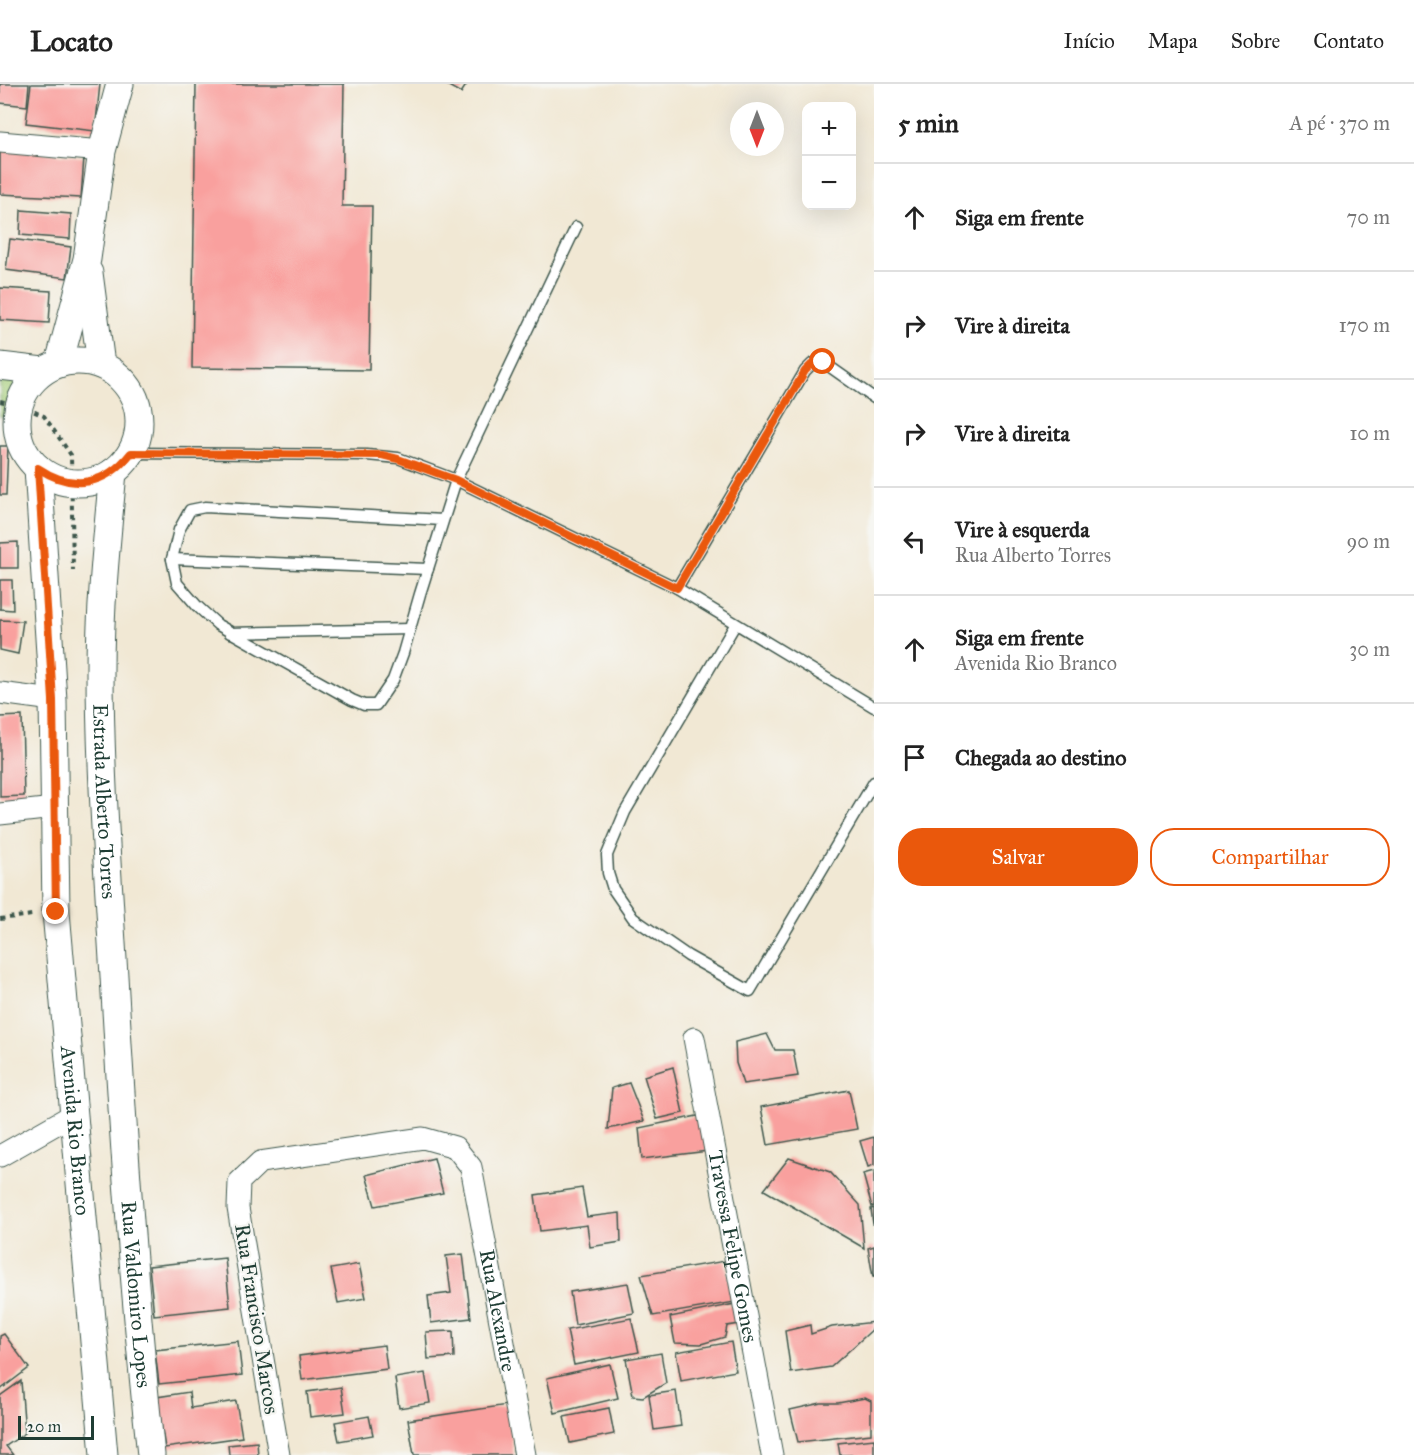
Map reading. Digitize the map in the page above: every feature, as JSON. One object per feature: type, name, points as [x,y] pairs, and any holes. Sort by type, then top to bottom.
[{"type":"street","points":[[120,84],[102,151],[87,260],[51,367],[10,403],[17,424],[10,441],[38,468],[59,480],[86,482],[100,479],[122,463]]},
{"type":"street","points":[[0,142],[102,151]]},
{"type":"street","points":[[0,366],[51,367],[80,360],[101,365],[87,260]]},
{"type":"street","name":"Estrada Alberto Torres","points":[[101,365],[117,374],[129,387],[136,402],[139,420],[138,437],[122,463],[104,573],[100,679],[102,759],[123,1131]]},
{"type":"street","name":"Avenida Rio Branco","points":[[38,468],[53,700],[56,912],[104,1455]]},
{"type":"street","points":[[0,693],[53,700]]},
{"type":"street","points":[[0,814],[54,808]]},
{"type":"street","name":"Travessa Felipe Gomes","points":[[694,1038],[772,1455]]},
{"type":"street","points":[[0,1156],[74,1114]]},
{"type":"street","name":"Rua Valdomiro Lopes","points":[[123,1131],[141,1363],[151,1455]]},
{"type":"street","name":"Rua Francisco Marcos","points":[[279,1455],[238,1208],[239,1182],[260,1162],[423,1138],[455,1147],[471,1167]]},
{"type":"street","name":"Rua Alexandre","points":[[471,1167],[525,1455]]},
{"type":"lane","points":[[443,520],[205,507],[190,510],[179,530],[172,559],[177,583],[196,606],[230,633],[352,700],[364,705],[376,705],[393,680],[456,480],[576,227]]},
{"type":"lane","points":[[677,588],[805,371],[812,364],[823,362],[874,398]]},
{"type":"lane","points":[[122,463],[382,455],[398,459],[456,480],[677,588],[874,707]]},
{"type":"lane","points":[[172,559],[428,569]]},
{"type":"lane","points":[[735,625],[625,812],[607,855],[608,873],[613,889],[633,918],[688,956],[750,991],[874,782]]},
{"type":"lane","points":[[230,633],[410,629]]},
{"type":"path","points":[[10,403],[44,416],[59,435],[71,455],[71,482]]},
{"type":"green space","points":[[0,378],[17,379],[8,417],[0,416]]},
{"type":"building","points":[[0,84],[29,84],[27,106],[0,103]]},
{"type":"building","points":[[31,84],[100,84],[95,131],[26,123]]},
{"type":"building","points":[[196,84],[344,84],[342,206],[372,206],[369,370],[192,368]]},
{"type":"building","points":[[445,84],[467,84],[461,93]]},
{"type":"building","points":[[0,148],[84,157],[81,198],[0,194]]},
{"type":"building","points":[[21,210],[71,214],[70,239],[20,235]]},
{"type":"building","points":[[10,239],[71,247],[67,278],[6,270]]},
{"type":"building","points":[[0,288],[51,291],[49,323],[0,320]]},
{"type":"building","points":[[0,446],[8,446],[6,495],[0,495]]},
{"type":"building","points":[[18,542],[18,568],[0,568],[0,543]]},
{"type":"building","points":[[0,580],[12,580],[13,610],[0,609]]},
{"type":"building","points":[[0,620],[23,621],[18,654],[0,650]]},
{"type":"building","points":[[22,716],[24,796],[0,797],[0,717]]},
{"type":"building","points":[[767,1034],[775,1050],[793,1050],[798,1076],[743,1084],[736,1063],[735,1042]]},
{"type":"building","points":[[673,1067],[683,1113],[657,1119],[644,1076]]},
{"type":"building","points":[[629,1083],[644,1121],[608,1129],[612,1088]]},
{"type":"building","points":[[849,1090],[857,1129],[768,1145],[761,1107]]},
{"type":"building","points":[[702,1115],[708,1151],[642,1159],[639,1128]]},
{"type":"building","points":[[874,1137],[874,1165],[868,1167],[860,1141]]},
{"type":"building","points":[[434,1158],[443,1193],[375,1206],[366,1175]]},
{"type":"building","points":[[789,1158],[830,1172],[860,1205],[864,1248],[764,1190]]},
{"type":"building","points":[[874,1171],[874,1206],[872,1207],[863,1174]]},
{"type":"building","points":[[582,1188],[587,1217],[620,1213],[621,1242],[590,1247],[587,1225],[540,1231],[535,1195]]},
{"type":"building","points":[[874,1208],[874,1224],[873,1224],[871,1209]]},
{"type":"building","points":[[874,1246],[874,1277],[873,1277],[868,1248]]},
{"type":"building","points":[[463,1254],[471,1318],[431,1323],[428,1296],[451,1293],[446,1256]]},
{"type":"building","points":[[225,1258],[230,1307],[154,1315],[149,1266]]},
{"type":"building","points":[[725,1261],[735,1302],[653,1316],[641,1275]]},
{"type":"building","points":[[359,1264],[366,1298],[338,1303],[331,1269]]},
{"type":"building","points":[[628,1283],[634,1313],[575,1325],[570,1292]]},
{"type":"building","points":[[735,1304],[740,1324],[727,1326],[725,1337],[701,1344],[675,1343],[670,1317]]},
{"type":"building","points":[[631,1318],[639,1352],[574,1365],[567,1330]]},
{"type":"building","points":[[874,1322],[874,1328],[831,1367],[791,1373],[785,1331],[810,1325],[811,1334],[832,1327]]},
{"type":"building","points":[[453,1331],[454,1357],[428,1359],[426,1332]]},
{"type":"building","points":[[4,1334],[29,1368],[0,1390],[0,1336]]},
{"type":"building","points":[[238,1341],[242,1375],[159,1384],[155,1350]]},
{"type":"building","points":[[731,1342],[736,1371],[681,1381],[676,1352]]},
{"type":"building","points":[[384,1345],[387,1369],[302,1380],[299,1356]]},
{"type":"building","points":[[661,1353],[666,1383],[643,1397],[633,1396],[626,1359]]},
{"type":"building","points":[[610,1364],[618,1398],[555,1413],[547,1378]]},
{"type":"building","points":[[425,1373],[430,1403],[399,1408],[395,1378]]},
{"type":"building","points":[[21,1381],[25,1433],[6,1446],[13,1455],[0,1455],[0,1396]]},
{"type":"building","points":[[341,1387],[345,1413],[310,1417],[307,1392]]},
{"type":"building","points":[[676,1391],[681,1426],[654,1430],[649,1395]]},
{"type":"building","points":[[189,1392],[191,1408],[236,1401],[242,1437],[165,1448],[157,1397]]},
{"type":"building","points":[[865,1398],[871,1401],[871,1434],[798,1442],[790,1410],[821,1403],[838,1403]]},
{"type":"building","points":[[507,1405],[514,1455],[414,1455],[408,1420]]},
{"type":"building","points":[[609,1408],[614,1434],[570,1443],[564,1417]]},
{"type":"building","points":[[369,1416],[373,1435],[339,1441],[335,1422]]},
{"type":"building","points":[[874,1439],[874,1455],[840,1455],[838,1443]]},
{"type":"building","points":[[257,1442],[258,1455],[229,1455],[228,1445]]},
{"type":"route","points":[[56,912],[53,700],[38,468],[59,480],[86,482],[100,479],[113,472],[131,453],[382,455],[456,480],[677,588],[805,371],[812,364],[823,362]]}]
